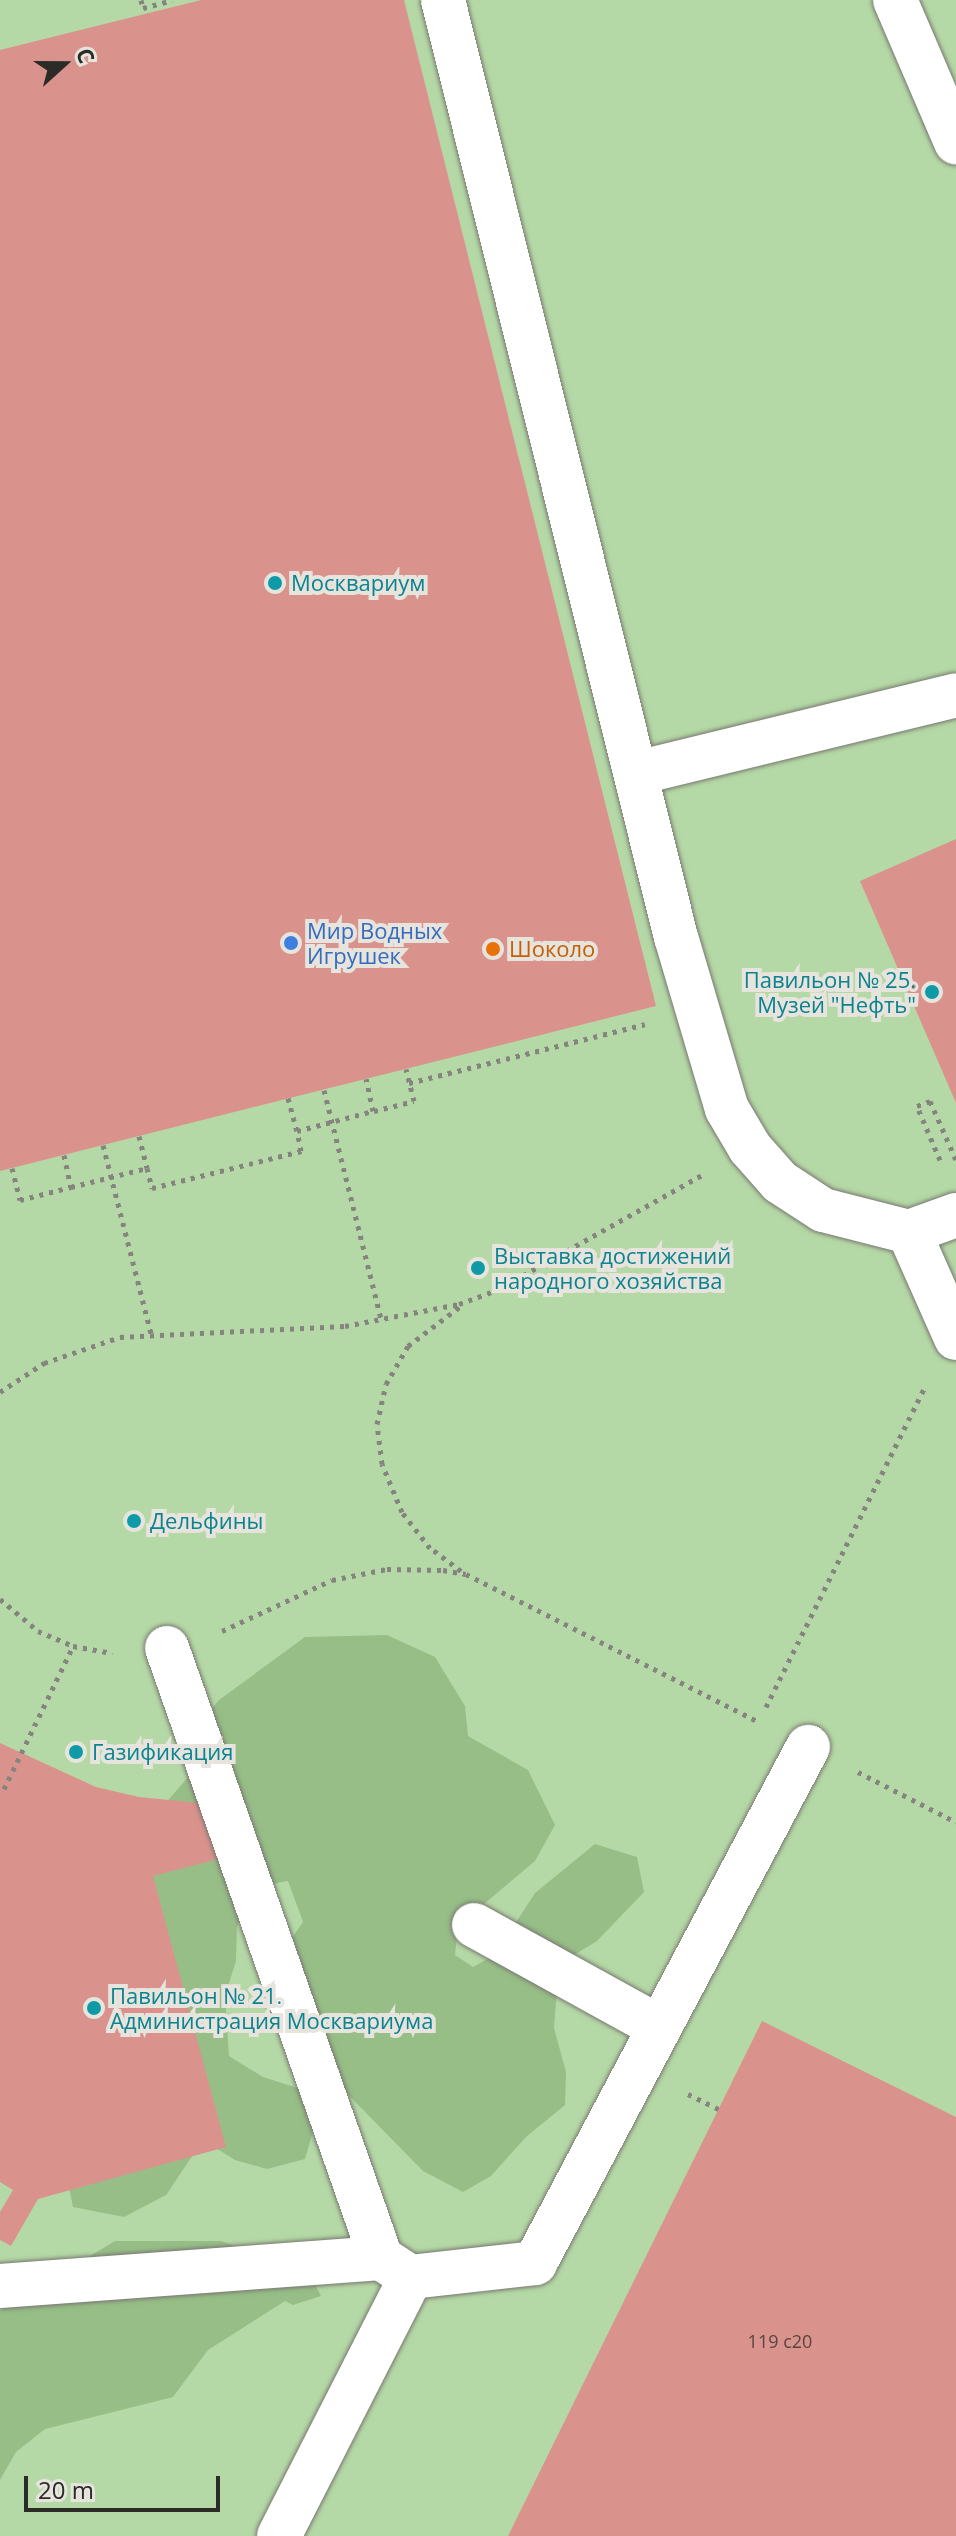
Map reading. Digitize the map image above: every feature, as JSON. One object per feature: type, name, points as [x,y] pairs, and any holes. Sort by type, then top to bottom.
[{"type":"lane","points":[[443,0],[697,1011],[727,1109],[750,1148],[780,1182],[823,1210],[909,1232],[956,1215]]},
{"type":"lane","points":[[895,0],[956,142]]},
{"type":"lane","points":[[637,773],[956,695]]},
{"type":"lane","points":[[909,1232],[954,1334]]},
{"type":"lane","points":[[167,1648],[396,2268],[279,2536]]},
{"type":"lane","points":[[0,2286],[535,2263],[808,1747]]},
{"type":"lane","points":[[474,1925],[659,2027]]},
{"type":"path","points":[[141,0],[143,8],[172,0]]},
{"type":"path","points":[[409,1083],[697,1011]]},
{"type":"path","points":[[297,1131],[414,1101],[406,1069]]},
{"type":"path","points":[[366,1079],[373,1111]]},
{"type":"path","points":[[324,1090],[382,1322]]},
{"type":"path","points":[[139,1136],[152,1188],[301,1151],[288,1098]]},
{"type":"path","points":[[944,1171],[917,1106],[930,1101],[956,1161]]},
{"type":"path","points":[[103,1145],[151,1334]]},
{"type":"path","points":[[750,1148],[441,1318],[408,1346],[386,1384],[377,1424],[382,1464],[402,1512],[430,1548],[466,1574],[956,1822]]},
{"type":"path","points":[[64,1155],[71,1187]]},
{"type":"path","points":[[12,1168],[20,1200],[147,1168]]},
{"type":"path","points":[[0,1392],[32,1369],[72,1351],[151,1334],[382,1322],[479,1297]]},
{"type":"path","points":[[759,1722],[954,1334]]},
{"type":"path","points":[[0,1599],[38,1631],[73,1646],[108,1653],[167,1648],[224,1630],[332,1580],[422,1568],[466,1574]]},
{"type":"path","points":[[4,1789],[73,1646]]},
{"type":"green space","name":"Выставка достижений народного хозяйства","points":[[0,0],[956,0],[956,2536],[0,2536]]},
{"type":"green space","points":[[387,1635],[435,1657],[465,1706],[468,1736],[528,1770],[555,1825],[535,1861],[458,1926],[455,1955],[473,1967],[495,1955],[535,1893],[595,1844],[637,1857],[644,1892],[597,1941],[559,1964],[554,2028],[566,2072],[565,2105],[526,2137],[491,2176],[463,2192],[423,2171],[320,2066],[281,1954],[303,1922],[288,1881],[261,1886],[237,1926],[236,1961],[225,1996],[229,2056],[263,2077],[307,2091],[314,2128],[305,2159],[267,2169],[235,2160],[203,2140],[166,2195],[124,2217],[73,2207],[64,2162],[138,1835],[195,1769],[188,1738],[219,1700],[305,1637]]},
{"type":"green space","points":[[115,2241],[221,2241],[308,2271],[321,2296],[293,2305],[285,2301],[208,2350],[173,2397],[45,2429],[16,2452],[0,2480],[0,2311]]},
{"type":"building","name":"Москвариум","points":[[201,0],[404,0],[656,1006],[0,1171],[0,50]]},
{"type":"building","name":"Павильон № 25. Музей \"Нефть\"","points":[[956,839],[956,1103],[860,881]]},
{"type":"building","name":"Павильон № 21. Администрация Москвариума","points":[[0,1743],[96,1787],[139,1797],[220,1805],[234,1855],[153,1876],[226,2147],[38,2199],[11,2246],[0,2240],[0,2212],[13,2190],[0,2182]]},
{"type":"building","points":[[762,2021],[956,2117],[956,2536],[508,2536]]},
{"type":"place","name":"Москвариум","points":[[275,583]]},
{"type":"place","name":"Мир Водных Игрушек","points":[[291,943]]},
{"type":"place","name":"Шоколо","points":[[493,949]]},
{"type":"place","name":"Павильон № 25. Музей \"Нефть\"","points":[[932,992]]},
{"type":"place","name":"Выставка достижений народного хозяйства","points":[[478,1268]]},
{"type":"place","name":"Дельфины","points":[[134,1521]]},
{"type":"place","name":"Газификация","points":[[76,1752]]},
{"type":"place","name":"Павильон № 21. Администрация Москвариума","points":[[94,2008]]}]
